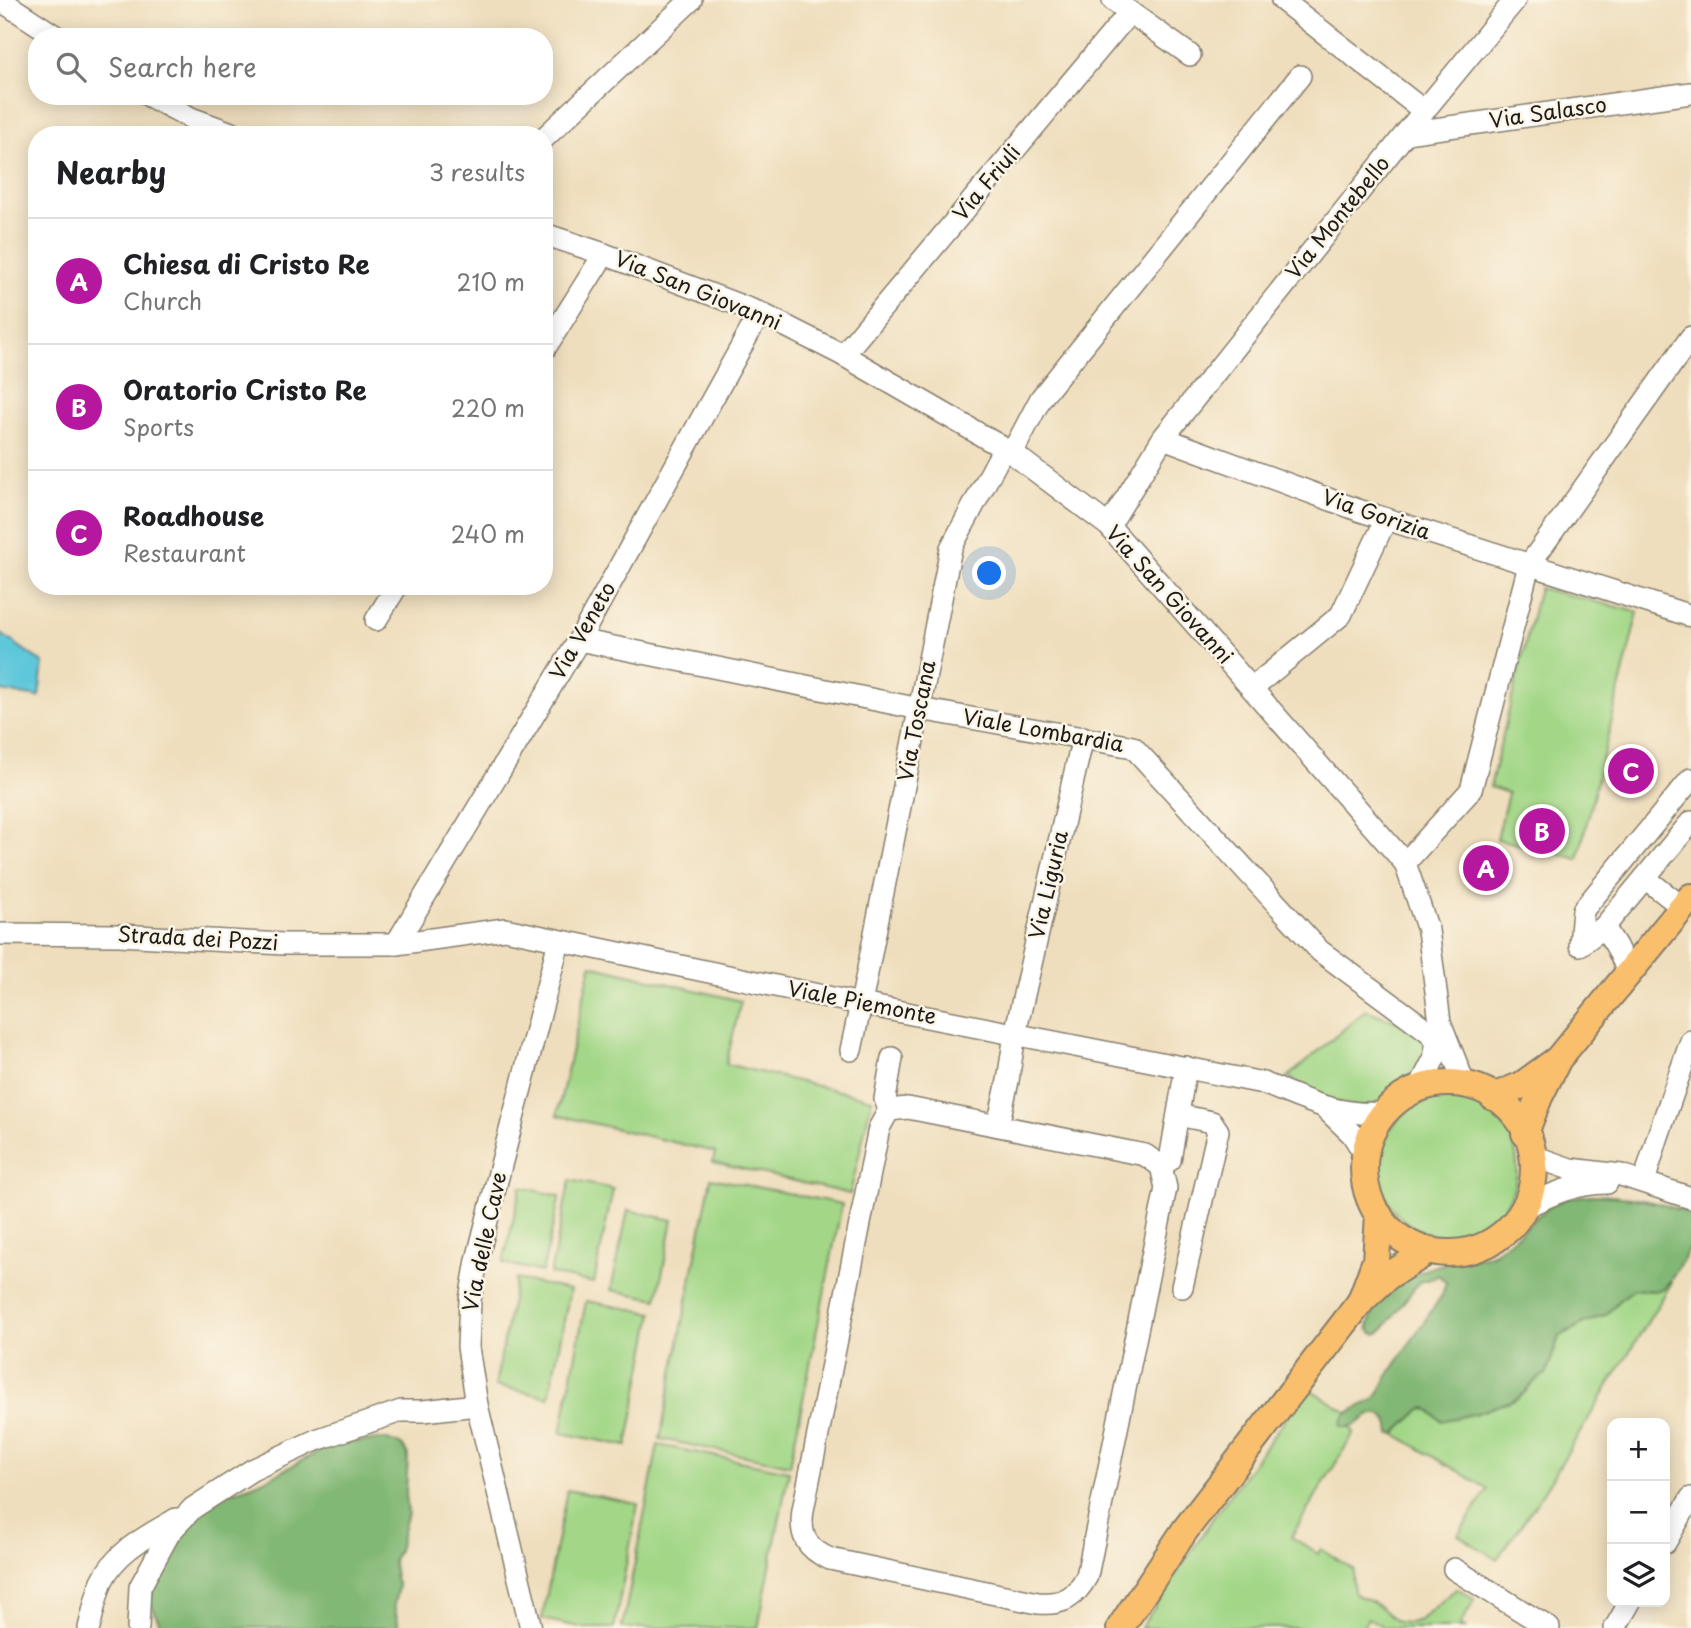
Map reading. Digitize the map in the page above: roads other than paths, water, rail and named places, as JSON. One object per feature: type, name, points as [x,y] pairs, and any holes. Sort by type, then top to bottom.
[{"type":"main road","points":[[1493,1097],[1522,1085],[1558,1059],[1687,902]]},
{"type":"main road","points":[[1529,1144],[1558,1059]]},
{"type":"main road","points":[[1434,1084],[1465,1085],[1493,1097],[1511,1112],[1529,1144],[1534,1180],[1528,1203],[1515,1223],[1497,1238],[1476,1248],[1453,1252],[1430,1250],[1410,1243],[1393,1231],[1379,1215],[1366,1186],[1365,1154],[1376,1122],[1398,1099],[1434,1084]]},
{"type":"main road","points":[[1362,1300],[1376,1260],[1379,1215]]},
{"type":"main road","points":[[1120,1628],[1185,1530],[1362,1300],[1388,1276],[1430,1250]]},
{"type":"street","points":[[0,0],[43,28]]},
{"type":"street","points":[[553,130],[691,0]]},
{"type":"street","points":[[1282,0],[1424,111]]},
{"type":"street","name":"Via Montebello","points":[[1163,438],[1515,0]]},
{"type":"street","name":"Via Friuli","points":[[843,355],[1122,6],[1190,55]]},
{"type":"street","name":"Via Toscana","points":[[851,1050],[951,548],[1041,398],[1300,76]]},
{"type":"street","name":"Via Salasco","points":[[1406,133],[1691,93]]},
{"type":"street","points":[[166,105],[213,126]]},
{"type":"street","name":"Via San Giovanni","points":[[553,237],[760,313],[843,355],[1008,451],[1109,526],[1405,863],[1428,930],[1438,1031],[1434,1059],[1419,1088]]},
{"type":"street","points":[[553,336],[604,254]]},
{"type":"street","name":"Via Veneto","points":[[396,944],[579,640],[760,313]]},
{"type":"street","points":[[1405,863],[1471,790],[1529,565],[1691,337]]},
{"type":"street","points":[[1109,526],[1163,438]]},
{"type":"street","name":"Via Gorizia","points":[[1163,438],[1386,519],[1691,616]]},
{"type":"street","points":[[1252,688],[1341,615],[1386,519]]},
{"type":"street","points":[[376,620],[391,595]]},
{"type":"street","name":"Viale Lombardia","points":[[579,640],[920,709],[1133,747],[1320,951],[1428,1031],[1438,1031]]},
{"type":"street","name":"Via Liguria","points":[[998,1125],[1015,1034],[1083,737]]},
{"type":"street","points":[[1691,779],[1583,909],[1580,945],[1604,927],[1691,822]]},
{"type":"street","points":[[1645,878],[1687,902]]},
{"type":"street","points":[[1604,927],[1629,973]]},
{"type":"street","name":"Viale Piemonte","points":[[396,944],[505,929],[862,1004],[1264,1083],[1325,1108],[1344,1112],[1384,1113]]},
{"type":"street","name":"Strada dei Pozzi","points":[[0,934],[119,935],[284,944],[396,944]]},
{"type":"street","name":"Via delle Cave","points":[[531,1628],[477,1405],[468,1348],[470,1300],[481,1247],[559,941]]},
{"type":"street","name":"Via San Giovanni","points":[[1438,1031],[1465,1085]]},
{"type":"street","points":[[1644,1182],[1691,1041]]},
{"type":"street","points":[[889,1110],[908,1108],[1146,1155],[1161,1166],[1166,1188],[1087,1576],[1081,1587],[1062,1601],[1050,1604],[1025,1600],[830,1559],[810,1546],[804,1535],[801,1522],[803,1510],[879,1128],[889,1110],[885,1099],[892,1058]]},
{"type":"street","points":[[1161,1166],[1170,1160],[1186,1067]]},
{"type":"street","name":"Viale Piemonte","points":[[1325,1108],[1352,1134],[1365,1154]]},
{"type":"street","points":[[1178,1115],[1212,1122],[1218,1131],[1182,1287]]},
{"type":"street","points":[[1529,1144],[1570,1169],[1621,1175],[1691,1198]]},
{"type":"street","points":[[1524,1208],[1576,1186],[1644,1182]]},
{"type":"street","points":[[89,1628],[101,1583],[112,1564],[127,1549],[252,1470],[316,1440],[401,1411],[477,1405]]},
{"type":"street","points":[[1670,1534],[1691,1498]]},
{"type":"street","points":[[138,1628],[140,1587],[170,1532],[193,1508]]},
{"type":"street","points":[[1454,1569],[1549,1628]]},
{"type":"street","points":[[1615,1628],[1627,1607]]},
{"type":"water","points":[[0,633],[43,663],[39,697],[0,691]]},
{"type":"place","name":"Roadhouse","points":[[1631,771]]},
{"type":"place","name":"Oratorio Cristo Re","points":[[1542,831]]},
{"type":"place","name":"Chiesa di Cristo Re","points":[[1486,868]]}]
